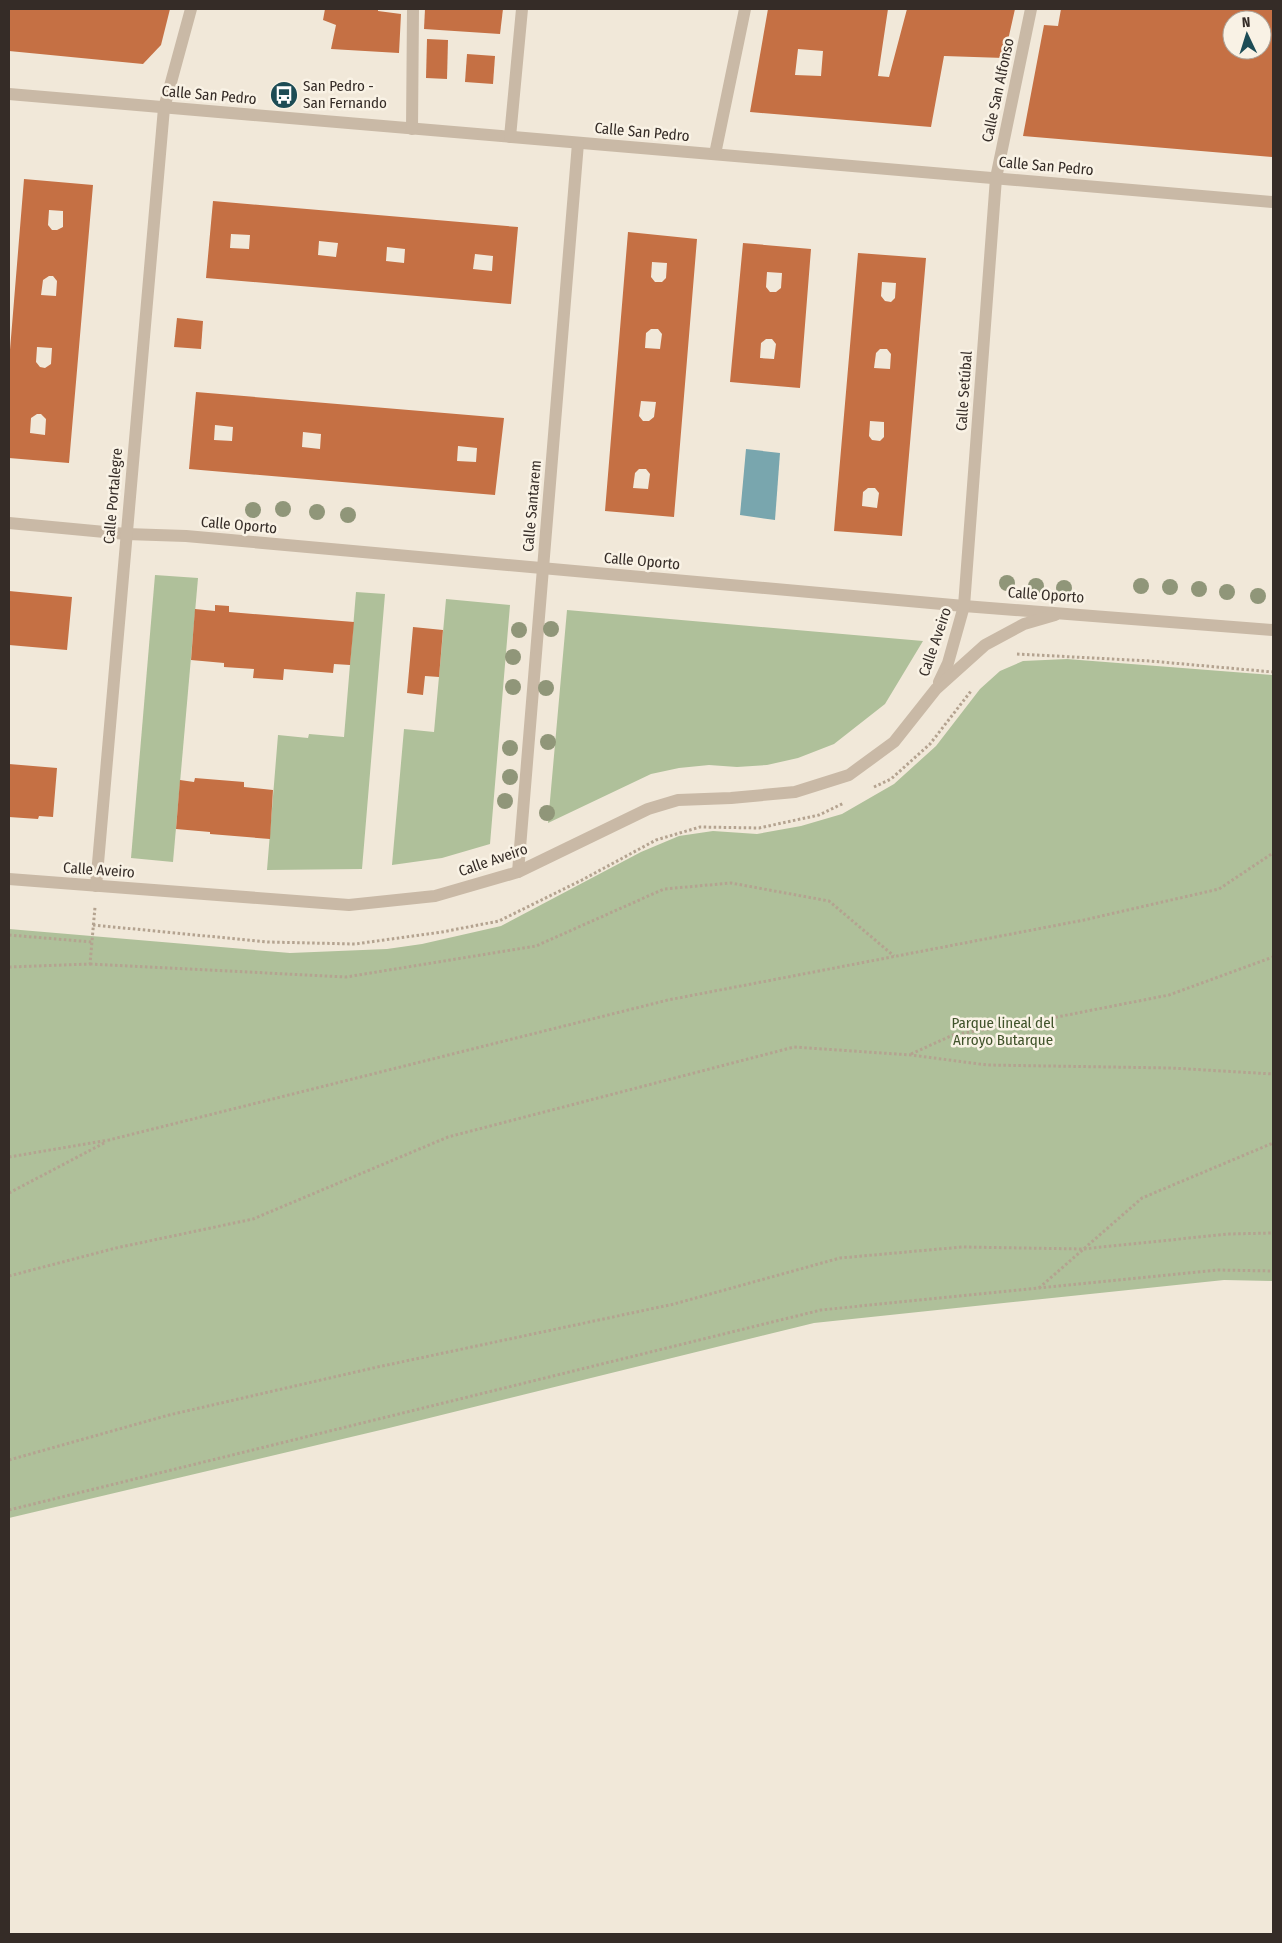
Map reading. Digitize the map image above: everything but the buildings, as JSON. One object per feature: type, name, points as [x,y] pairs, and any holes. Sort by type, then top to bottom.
[{"type":"street","name":"Calle Portalegre","points":[[96,886],[164,108],[191,9]]},
{"type":"street","points":[[412,129],[413,9]]},
{"type":"street","points":[[510,137],[522,9]]},
{"type":"street","points":[[715,154],[745,9]]},
{"type":"street","name":"Calle San Alfonso","points":[[996,178],[1031,9]]},
{"type":"street","name":"Calle San Pedro","points":[[9,94],[1273,202]]},
{"type":"street","name":"Calle Santarem","points":[[518,872],[578,143]]},
{"type":"street","name":"Calle Setúbal","points":[[964,606],[996,178]]},
{"type":"street","name":"Calle Oporto","points":[[9,523],[126,534],[186,536],[964,606],[1273,630]]},
{"type":"street","name":"Calle Aveiro","points":[[936,689],[948,663],[964,606]]},
{"type":"street","name":"Calle Aveiro","points":[[9,879],[349,905],[435,896],[518,872],[648,808],[678,800],[731,798],[795,792],[849,776],[894,742],[936,689],[976,652],[995,638],[1024,624],[1061,613]]},
{"type":"path","points":[[9,1157],[109,1140],[668,1000],[1084,920],[1219,889],[1273,853]]},
{"type":"path","points":[[9,967],[90,964],[346,977],[536,946],[664,889],[731,883],[829,901],[894,956]]},
{"type":"path","points":[[90,964],[96,886]]},
{"type":"path","points":[[9,935],[92,942]]},
{"type":"path","points":[[910,1055],[953,1035],[1169,995],[1273,957]]},
{"type":"path","points":[[9,1276],[116,1248],[253,1218],[448,1137],[794,1047],[910,1055],[987,1065],[1171,1068],[1273,1074]]},
{"type":"path","points":[[9,1194],[109,1140]]},
{"type":"path","points":[[1039,1288],[1142,1198],[1273,1143]]},
{"type":"path","points":[[9,1460],[169,1415],[382,1366],[674,1304],[840,1258],[962,1247],[1084,1249],[1228,1234],[1273,1233]]},
{"type":"path","points":[[9,1510],[821,1310],[1218,1270],[1273,1271]]},
{"type":"green space","points":[[155,575],[198,578],[173,862],[131,858]]},
{"type":"green space","points":[[356,592],[385,594],[362,869],[267,870],[278,735],[308,738],[309,734],[344,737]]},
{"type":"green space","points":[[446,599],[510,605],[490,844],[442,858],[392,865],[404,729],[434,732]]},
{"type":"green space","points":[[567,610],[923,641],[885,704],[834,744],[798,758],[767,765],[737,767],[709,765],[679,768],[651,774],[548,823]]},
{"type":"green space","name":"Parque lineal del Arroyo Butarque","points":[[1067,659],[1273,675],[1273,1281],[1224,1280],[814,1323],[389,1428],[9,1518],[9,929],[290,953],[387,949],[422,944],[501,926],[641,852],[679,836],[713,831],[757,834],[801,826],[842,814],[894,784],[936,746],[980,689],[1000,671],[1023,661]]},
{"type":"water","points":[[746,449],[780,453],[775,520],[740,515]]},
{"type":"place","name":"San Pedro - San Fernando","points":[[284,95]]}]
